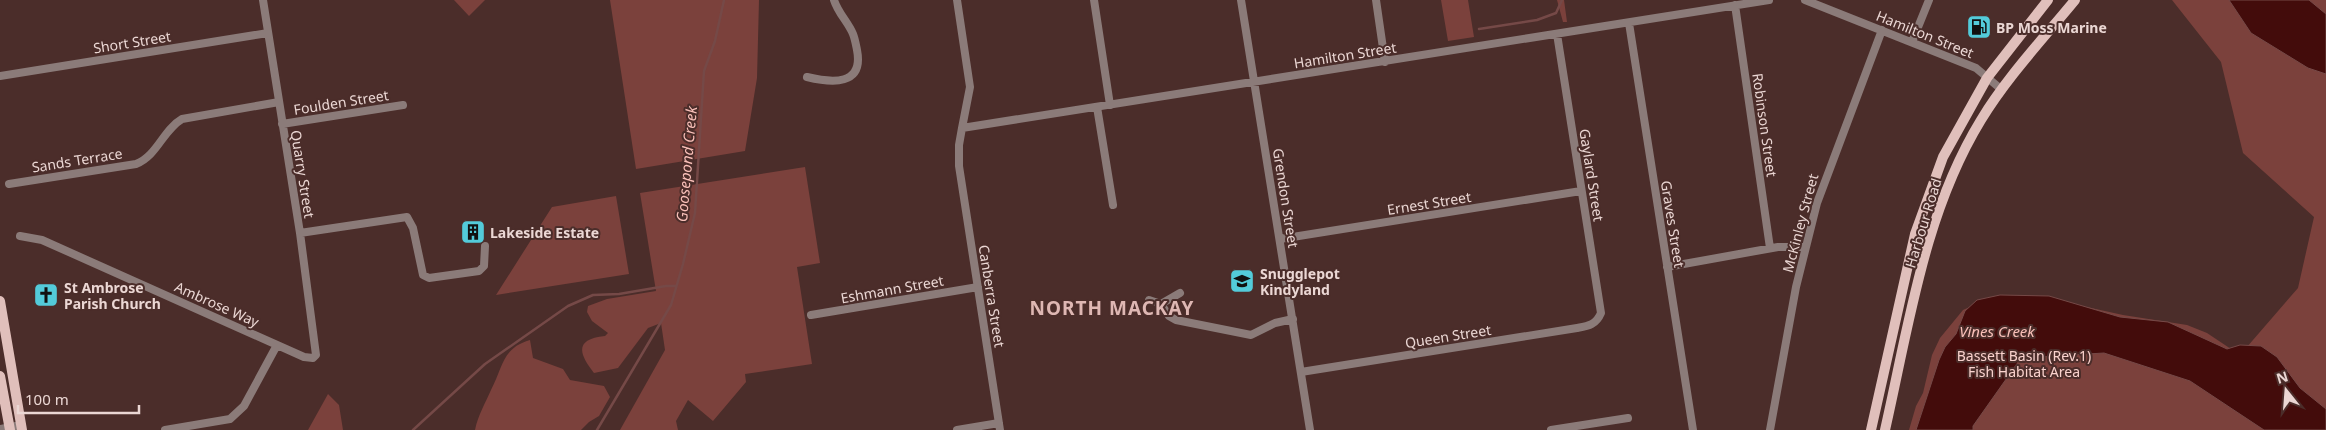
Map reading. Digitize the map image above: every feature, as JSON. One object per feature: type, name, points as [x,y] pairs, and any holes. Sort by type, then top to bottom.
[{"type":"main road","name":"Harbour Road","points":[[1871,430],[1921,216],[1943,157],[1987,78],[2048,0]]},
{"type":"main road","name":"Harbour Road","points":[[1885,430],[1928,243],[1942,200],[1960,158],[1982,119],[2002,90],[2075,0]]},
{"type":"main road","points":[[0,301],[21,427]]},
{"type":"main road","points":[[0,376],[6,429]]},
{"type":"street","name":"Quarry Street","points":[[263,0],[318,353]]},
{"type":"street","points":[[807,77],[826,81],[848,78],[857,70],[859,65],[854,36],[836,7],[834,0]]},
{"type":"street","points":[[957,0],[970,87],[962,128]]},
{"type":"street","points":[[1094,0],[1110,104]]},
{"type":"street","name":"Grendon Street","points":[[1241,0],[1310,430]]},
{"type":"street","points":[[1376,0],[1385,62]]},
{"type":"street","name":"Hamilton Street","points":[[962,128],[1769,0]]},
{"type":"street","name":"Hamilton Street","points":[[1805,0],[1976,68],[2002,90]]},
{"type":"street","points":[[1912,42],[1929,0]]},
{"type":"street","name":"Robinson Street","points":[[1735,5],[1770,248]]},
{"type":"street","name":"Graves Street","points":[[1629,23],[1693,430]]},
{"type":"street","name":"McKinley Street","points":[[1770,430],[1805,248],[1829,166],[1882,30]]},
{"type":"street","name":"Short Street","points":[[0,76],[268,33]]},
{"type":"street","name":"Gaylard Street","points":[[1557,34],[1601,314],[1598,320]]},
{"type":"street","name":"Sands Terrace","points":[[9,184],[136,164],[147,158],[170,128],[182,119],[279,102]]},
{"type":"street","name":"Foulden Street","points":[[282,124],[403,105]]},
{"type":"street","points":[[1097,107],[1113,205]]},
{"type":"street","name":"Canberra Street","points":[[962,128],[958,149],[959,166],[1000,427]]},
{"type":"street","name":"Ernest Street","points":[[1280,239],[1581,191]]},
{"type":"street","points":[[300,233],[407,218],[413,228],[423,275],[429,278],[479,271],[484,266],[485,246]]},
{"type":"street","name":"Ambrose Way","points":[[20,236],[42,240],[310,358],[318,353]]},
{"type":"street","points":[[1667,267],[1770,248],[1790,246],[1805,248]]},
{"type":"street","name":"Eshmann Street","points":[[811,315],[978,287]]},
{"type":"street","points":[[1161,304],[1180,293]]},
{"type":"street","points":[[1149,300],[1161,304],[1169,316],[1176,320],[1244,335],[1251,335],[1275,323],[1292,319]]},
{"type":"street","name":"Queen Street","points":[[1301,372],[1577,328],[1593,325],[1598,320]]},
{"type":"street","points":[[164,430],[230,419],[244,406],[277,345]]},
{"type":"street","points":[[1551,430],[1628,418]]},
{"type":"street","points":[[6,429],[21,427]]},
{"type":"street","points":[[957,430],[1000,427]]},
{"type":"green space","points":[[454,0],[485,0],[469,16]]},
{"type":"green space","points":[[610,0],[759,0],[757,78],[745,151],[636,169]]},
{"type":"green space","points":[[1441,0],[1468,0],[1474,37],[1448,41]]},
{"type":"green space","points":[[1557,0],[1564,0],[1567,22],[1563,22]]},
{"type":"green space","name":"Bassett Basin (Rev.1) Fish Habitat Area","points":[[2172,0],[2326,0],[2326,430],[1909,430],[1916,406],[1923,393],[1932,355],[1940,338],[1963,310],[1981,302],[2073,304],[2123,315],[2187,325],[2207,333],[2240,355],[2298,288],[2314,217],[2243,153],[2221,62]]},
{"type":"green space","points":[[805,167],[820,263],[797,267],[812,364],[745,374],[746,382],[713,421],[688,400],[676,421],[678,430],[620,430],[665,350],[661,323],[648,328],[618,368],[594,373],[585,359],[582,348],[588,340],[605,336],[608,333],[592,321],[587,312],[588,306],[607,299],[656,291],[640,193]]},
{"type":"green space","points":[[616,196],[629,274],[496,295],[552,207]]},
{"type":"green space","points":[[530,340],[533,358],[563,369],[570,380],[604,386],[610,397],[599,416],[581,430],[475,430],[504,359],[514,348]]},
{"type":"green space","points":[[328,394],[339,405],[343,430],[308,430]]},
{"type":"water","points":[[2229,0],[2309,0],[2326,14],[2326,74],[2308,68],[2251,33]]},
{"type":"water","name":"Vines Creek","points":[[2000,295],[2049,296],[2120,317],[2168,322],[2227,349],[2240,345],[2261,346],[2277,357],[2300,388],[2326,409],[2326,430],[2264,430],[2190,381],[2104,353],[2021,358],[1973,426],[1973,430],[1916,430],[1939,360],[1945,347],[1956,334],[1965,311],[1977,300]]},
{"type":"waterway","name":"Goosepond Creek","points":[[597,430],[671,305],[695,213],[704,71],[715,41],[724,0]]},
{"type":"waterway","points":[[1479,29],[1537,20],[1556,13],[1562,0]]},
{"type":"waterway","points":[[413,430],[485,364],[568,306],[593,295],[619,294],[676,286]]},
{"type":"place","name":"BP Moss Marine","points":[[1979,27]]},
{"type":"place","name":"Lakeside Estate","points":[[473,232]]},
{"type":"place","name":"Snugglepot Kindyland","points":[[1242,281]]},
{"type":"place","name":"St Ambrose Parish Church","points":[[46,295]]},
{"type":"district","name":"NORTH MACKAY","points":[[1112,308]]}]
